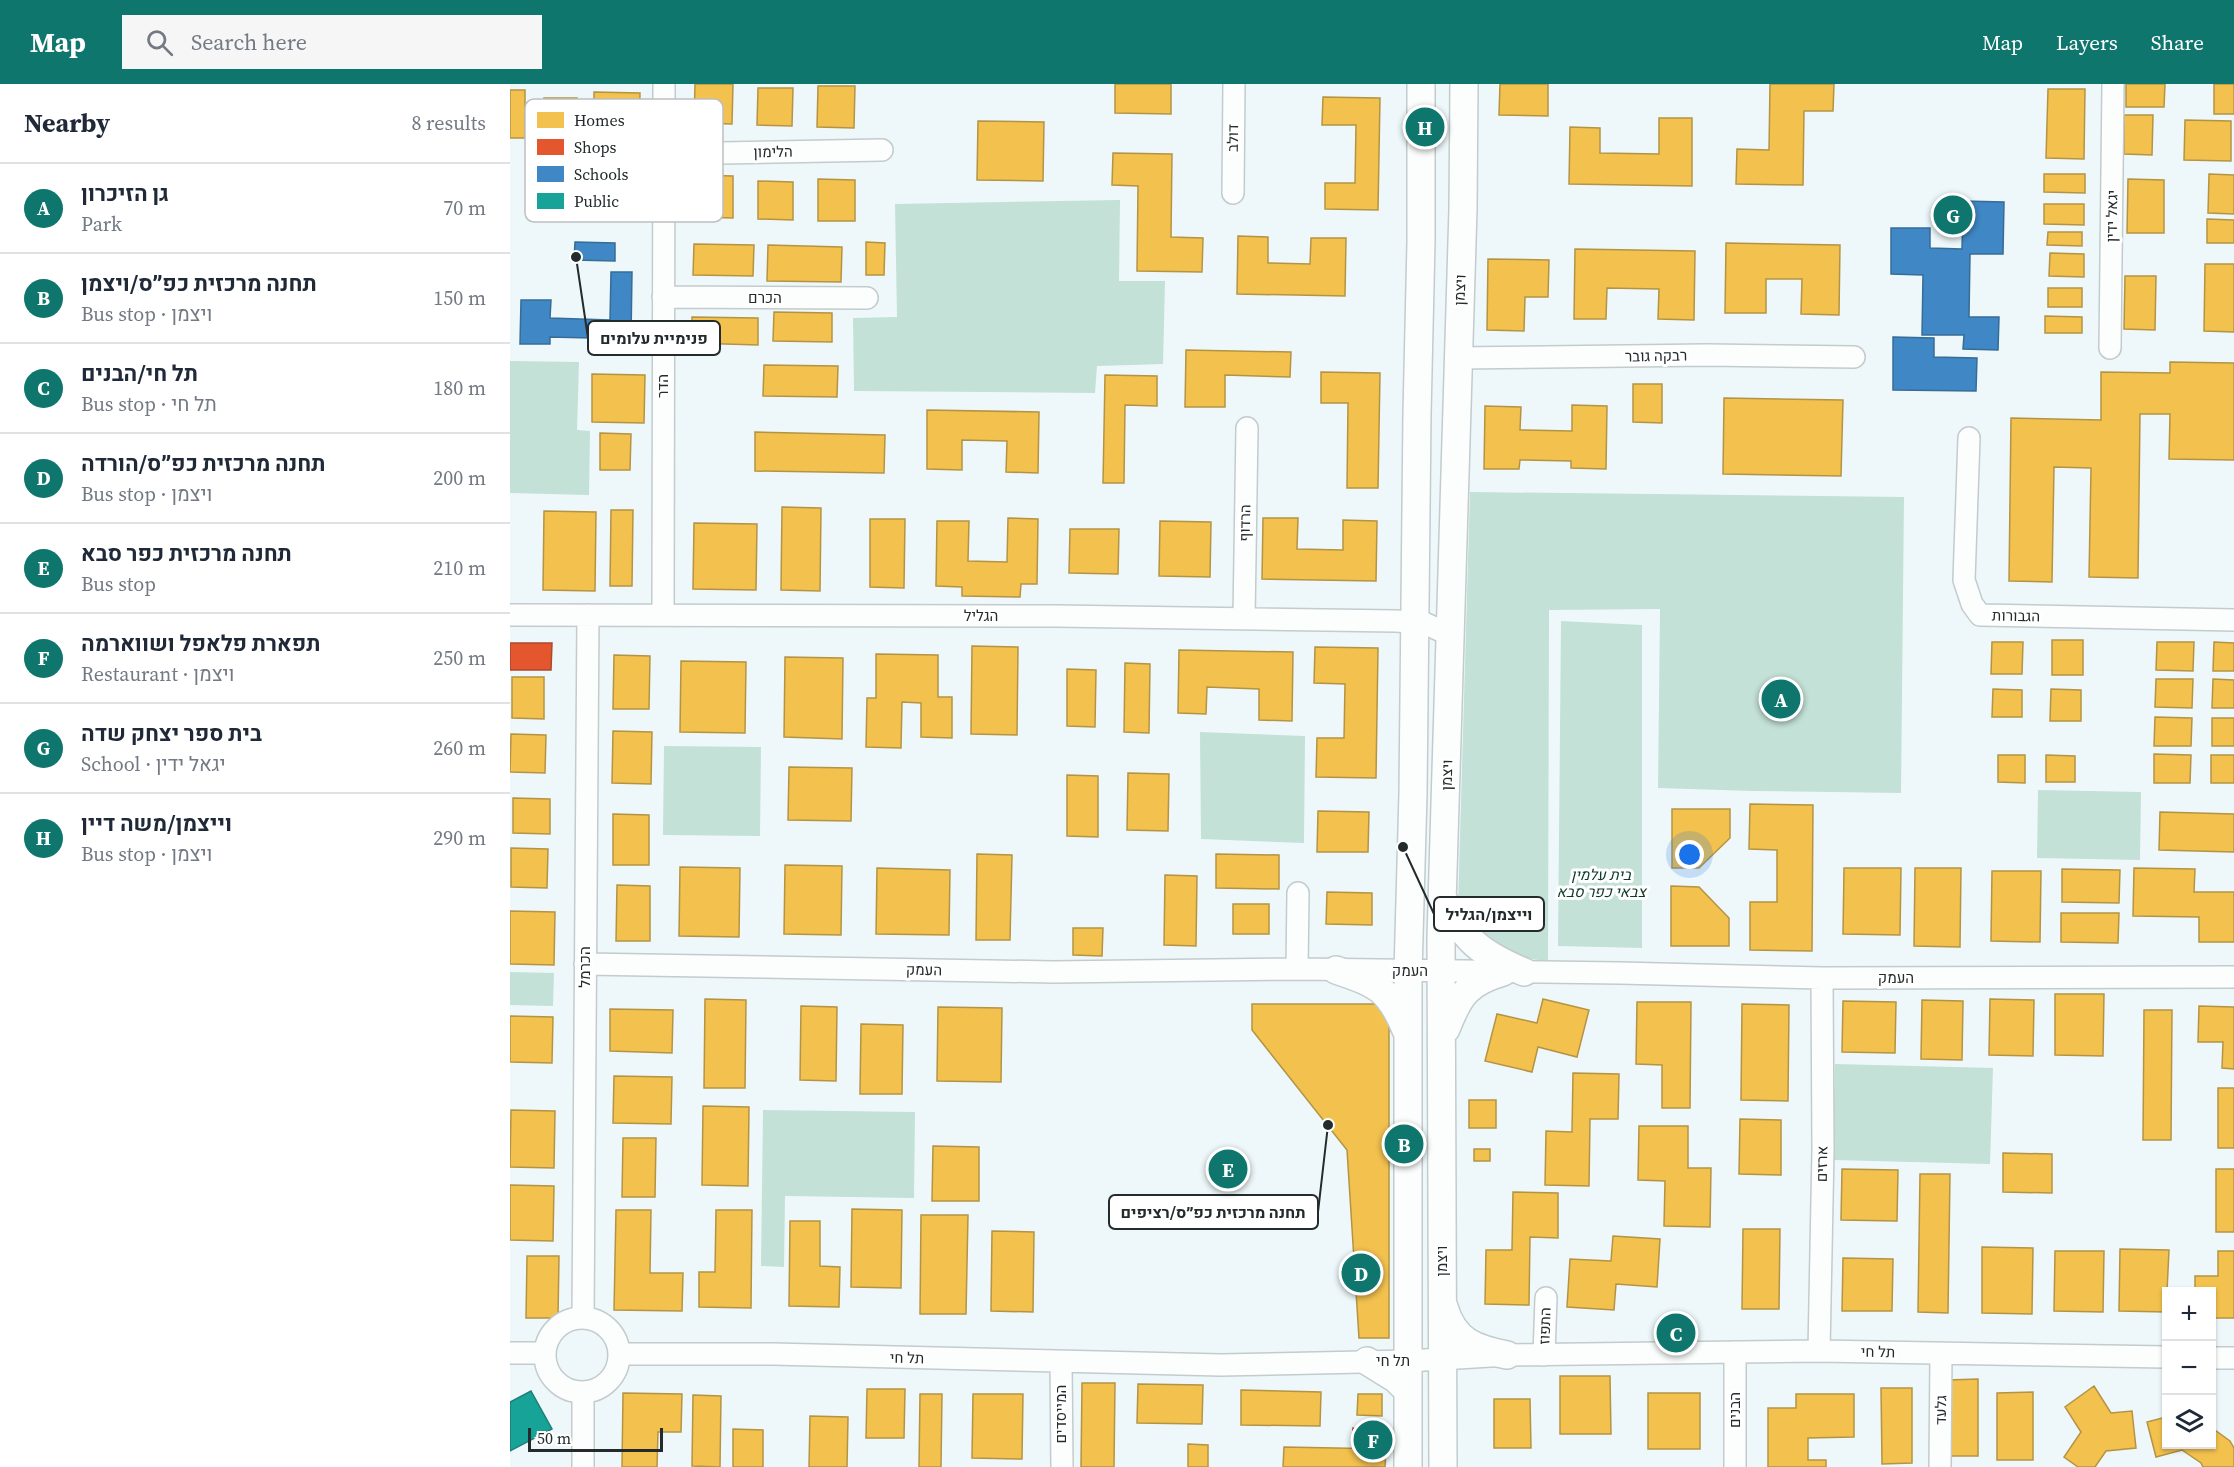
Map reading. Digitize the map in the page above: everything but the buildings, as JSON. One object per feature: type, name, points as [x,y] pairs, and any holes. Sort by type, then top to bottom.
[{"type":"main road","points":[[1408,1467],[1408,972],[1421,221],[1421,84]]},
{"type":"main road","name":"ויצמן","points":[[1443,1467],[1441,971],[1463,199],[1464,84]]},
{"type":"main road","points":[[1443,899],[1464,934],[1479,949],[1514,972]]},
{"type":"main road","points":[[1336,970],[1377,986],[1391,998],[1409,1037]]},
{"type":"main road","points":[[1443,1039],[1452,1013],[1462,996],[1475,982],[1514,972]]},
{"type":"main road","points":[[1442,1299],[1451,1325],[1459,1335],[1470,1344],[1483,1350],[1508,1355]]},
{"type":"main road","points":[[1367,1361],[1396,1379],[1408,1391]]},
{"type":"street","name":"הדר","points":[[664,84],[664,99]]},
{"type":"street","name":"דולב","points":[[1233,193],[1234,84]]},
{"type":"street","name":"יגאל ידין","points":[[2110,348],[2113,84]]},
{"type":"street","name":"הלימון","points":[[723,153],[882,150]]},
{"type":"street","name":"הדר","points":[[663,222],[663,615]]},
{"type":"street","name":"הכרם","points":[[663,297],[867,298]]},
{"type":"street","name":"רבקה גובר","points":[[1457,358],[1707,355],[1854,357]]},
{"type":"street","name":"הרדוף","points":[[1244,618],[1247,428]]},
{"type":"street","name":"הגבורות","points":[[1969,438],[1964,580],[1972,604],[1980,615],[2234,620]]},
{"type":"street","name":"הגליל","points":[[510,615],[1244,618],[1414,622],[1434,626],[1450,635]]},
{"type":"street","name":"הכרמל","points":[[583,1318],[588,615]]},
{"type":"street","points":[[1297,969],[1298,893]]},
{"type":"street","name":"העמק","points":[[585,964],[1054,972],[1297,969],[1822,978],[2234,977]]},
{"type":"street","name":"ארזים","points":[[1819,1351],[1823,1150],[1822,978]]},
{"type":"street","name":"התפוז","points":[[1544,1355],[1546,1298]]},
{"type":"street","points":[[583,1318],[604,1325],[617,1343],[619,1354],[617,1365],[605,1385],[583,1392],[571,1391],[551,1377],[545,1365],[544,1353],[548,1339],[556,1327],[569,1320],[583,1318]]},
{"type":"street","name":"תל חי","points":[[619,1354],[773,1354],[1221,1365],[1408,1361],[1508,1355],[1819,1351],[2162,1357]]},
{"type":"street","points":[[510,1353],[544,1353]]},
{"type":"street","name":"הבנים","points":[[1734,1467],[1735,1353]]},
{"type":"street","name":"גלעד","points":[[1940,1467],[1941,1353]]},
{"type":"street","points":[[2216,1358],[2234,1358]]},
{"type":"street","name":"המייסדים","points":[[1061,1362],[1062,1467]]},
{"type":"street","points":[[583,1392],[583,1467]]},
{"type":"green space","points":[[1120,200],[1119,281],[1165,281],[1163,364],[1097,366],[1095,393],[854,391],[853,318],[897,317],[895,204]]},
{"type":"green space","points":[[510,361],[579,362],[577,430],[590,431],[589,495],[510,493]]},
{"type":"green space","points":[[1470,492],[1904,497],[1901,793],[1658,788],[1660,609],[1549,610],[1548,961],[1503,956],[1458,905]]},
{"type":"green space","name":"בית עלמין צבאי כפר סבא","points":[[1561,621],[1642,625],[1642,948],[1558,946]]},
{"type":"green space","points":[[1200,732],[1305,736],[1304,843],[1201,839]]},
{"type":"green space","points":[[664,746],[761,747],[760,836],[663,835]]},
{"type":"green space","points":[[2038,790],[2141,792],[2140,860],[2037,858]]},
{"type":"green space","points":[[510,972],[554,973],[553,1006],[510,1005]]},
{"type":"green space","points":[[1835,1064],[1993,1068],[1990,1164],[1833,1160]]},
{"type":"green space","points":[[763,1110],[915,1112],[914,1198],[785,1196],[784,1267],[761,1266]]},
{"type":"place","name":"וייצמן/משה דיין","points":[[1425,127]]},
{"type":"place","name":"בית ספר יצחק שדה","points":[[1953,215]]},
{"type":"place","name":"פנימיית עלומים","points":[[576,257]]},
{"type":"place","name":"גן הזיכרון","points":[[1781,699]]},
{"type":"place","name":"וייצמן/הגליל","points":[[1403,847]]},
{"type":"place","name":"תחנה מרכזית כפ״ס/רציפים","points":[[1328,1125]]},
{"type":"place","name":"תחנה מרכזית כפ״ס/ויצמן","points":[[1404,1144]]},
{"type":"place","name":"תחנה מרכזית כפר סבא","points":[[1228,1169]]},
{"type":"place","name":"תחנה מרכזית כפ״ס/הורדה","points":[[1361,1273]]},
{"type":"place","name":"תל חי/הבנים","points":[[1676,1333]]},
{"type":"place","name":"תפארת פלאפל ושווארמה","points":[[1373,1440]]}]
